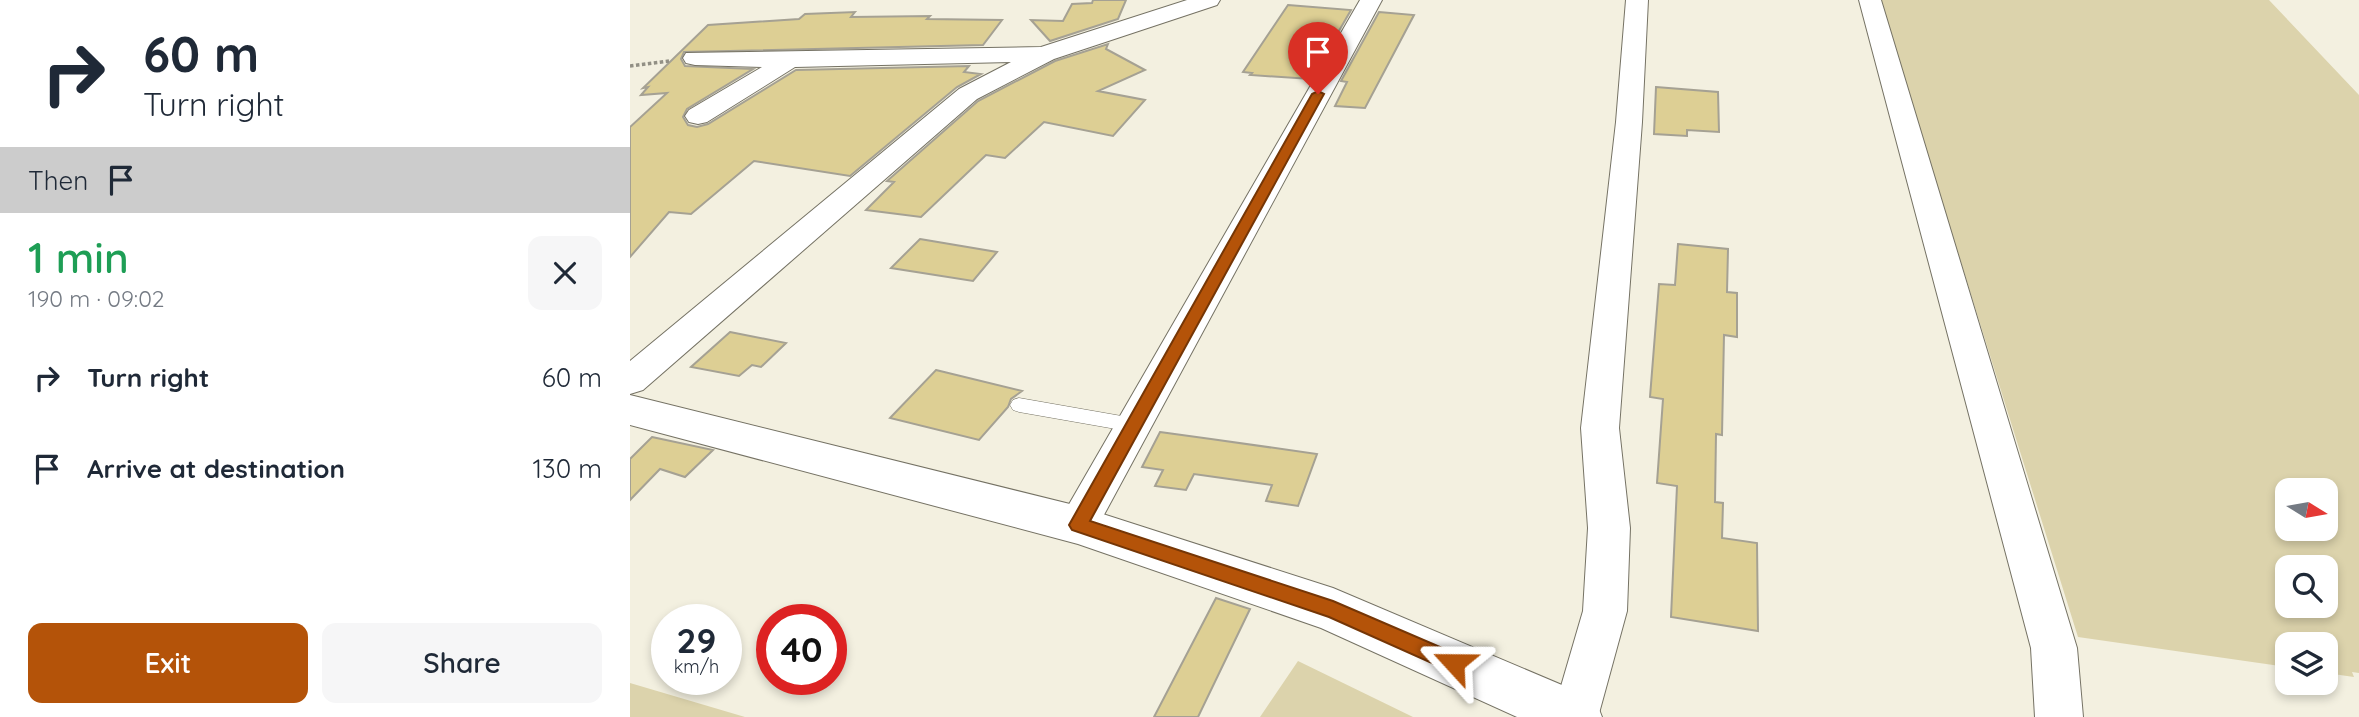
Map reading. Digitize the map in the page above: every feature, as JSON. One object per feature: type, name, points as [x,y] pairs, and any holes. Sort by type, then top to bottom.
[{"type":"street","points":[[1078,525],[1371,0]]},
{"type":"street","points":[[630,410],[1078,525],[1333,610],[1576,717],[1605,611],[1609,528],[1600,428],[1628,136],[1637,0]]},
{"type":"street","points":[[1870,0],[2054,648],[2059,717]]},
{"type":"street","points":[[630,381],[968,94],[1045,54],[1204,1]]},
{"type":"street","points":[[695,58],[790,60],[1045,54]]},
{"type":"street","points":[[698,116],[790,60]]},
{"type":"lane","points":[[1019,405],[1133,425]]},
{"type":"path","points":[[630,66],[695,58]]},
{"type":"shaded area","points":[[1879,0],[2269,0],[2359,95],[2359,673],[2352,672],[2354,677],[2338,675],[2338,632],[2275,632],[2275,665],[2078,637]]},
{"type":"shaded area","points":[[1298,661],[1413,717],[1260,717]]},
{"type":"shaded area","points":[[630,683],[651,689],[651,695],[671,695],[745,717],[630,717]]},
{"type":"building","points":[[1093,0],[1126,0],[1118,19],[1050,41],[1031,20],[1063,21],[1072,4],[1092,3]]},
{"type":"building","points":[[1288,5],[1351,10],[1311,79],[1250,75],[1252,73],[1243,72]]},
{"type":"building","points":[[855,12],[851,17],[930,16],[927,19],[1002,20],[983,45],[684,52],[681,59],[685,66],[753,69],[687,109],[683,117],[688,125],[697,127],[708,124],[796,70],[969,66],[964,72],[981,74],[957,87],[850,176],[754,161],[691,214],[669,212],[630,257],[630,127],[667,93],[641,95],[648,87],[643,88],[708,25],[799,19],[805,14]]},
{"type":"building","points":[[1379,12],[1414,15],[1365,108],[1335,106],[1347,82],[1341,81]]},
{"type":"building","points":[[1108,44],[1106,49],[1145,70],[1098,91],[1145,100],[1113,136],[1044,122],[1005,158],[986,155],[921,217],[866,210],[894,182],[887,181],[978,101],[1055,61]]},
{"type":"building","points":[[1656,87],[1718,92],[1719,132],[1687,130],[1687,136],[1654,134]]},
{"type":"building","points":[[920,239],[997,252],[973,281],[891,268]]},
{"type":"building","points":[[1678,244],[1728,249],[1727,292],[1737,293],[1737,337],[1724,335],[1722,435],[1716,434],[1715,502],[1723,503],[1722,538],[1757,543],[1758,631],[1671,617],[1677,486],[1657,483],[1663,399],[1650,397],[1659,284],[1675,285]]},
{"type":"building","points":[[730,332],[786,343],[761,367],[752,365],[739,376],[691,367]]},
{"type":"building","points":[[936,370],[1022,391],[1011,399],[1008,407],[979,440],[890,418]]},
{"type":"building","points":[[1160,432],[1317,454],[1298,506],[1266,501],[1272,485],[1194,474],[1186,490],[1155,486],[1163,470],[1142,467]]},
{"type":"building","points":[[652,437],[713,450],[685,477],[660,469],[630,500],[630,459]]},
{"type":"building","points":[[1216,598],[1250,609],[1198,717],[1154,717]]},
{"type":"route","points":[[1318,94],[1078,525],[1333,610],[1454,663]]}]
